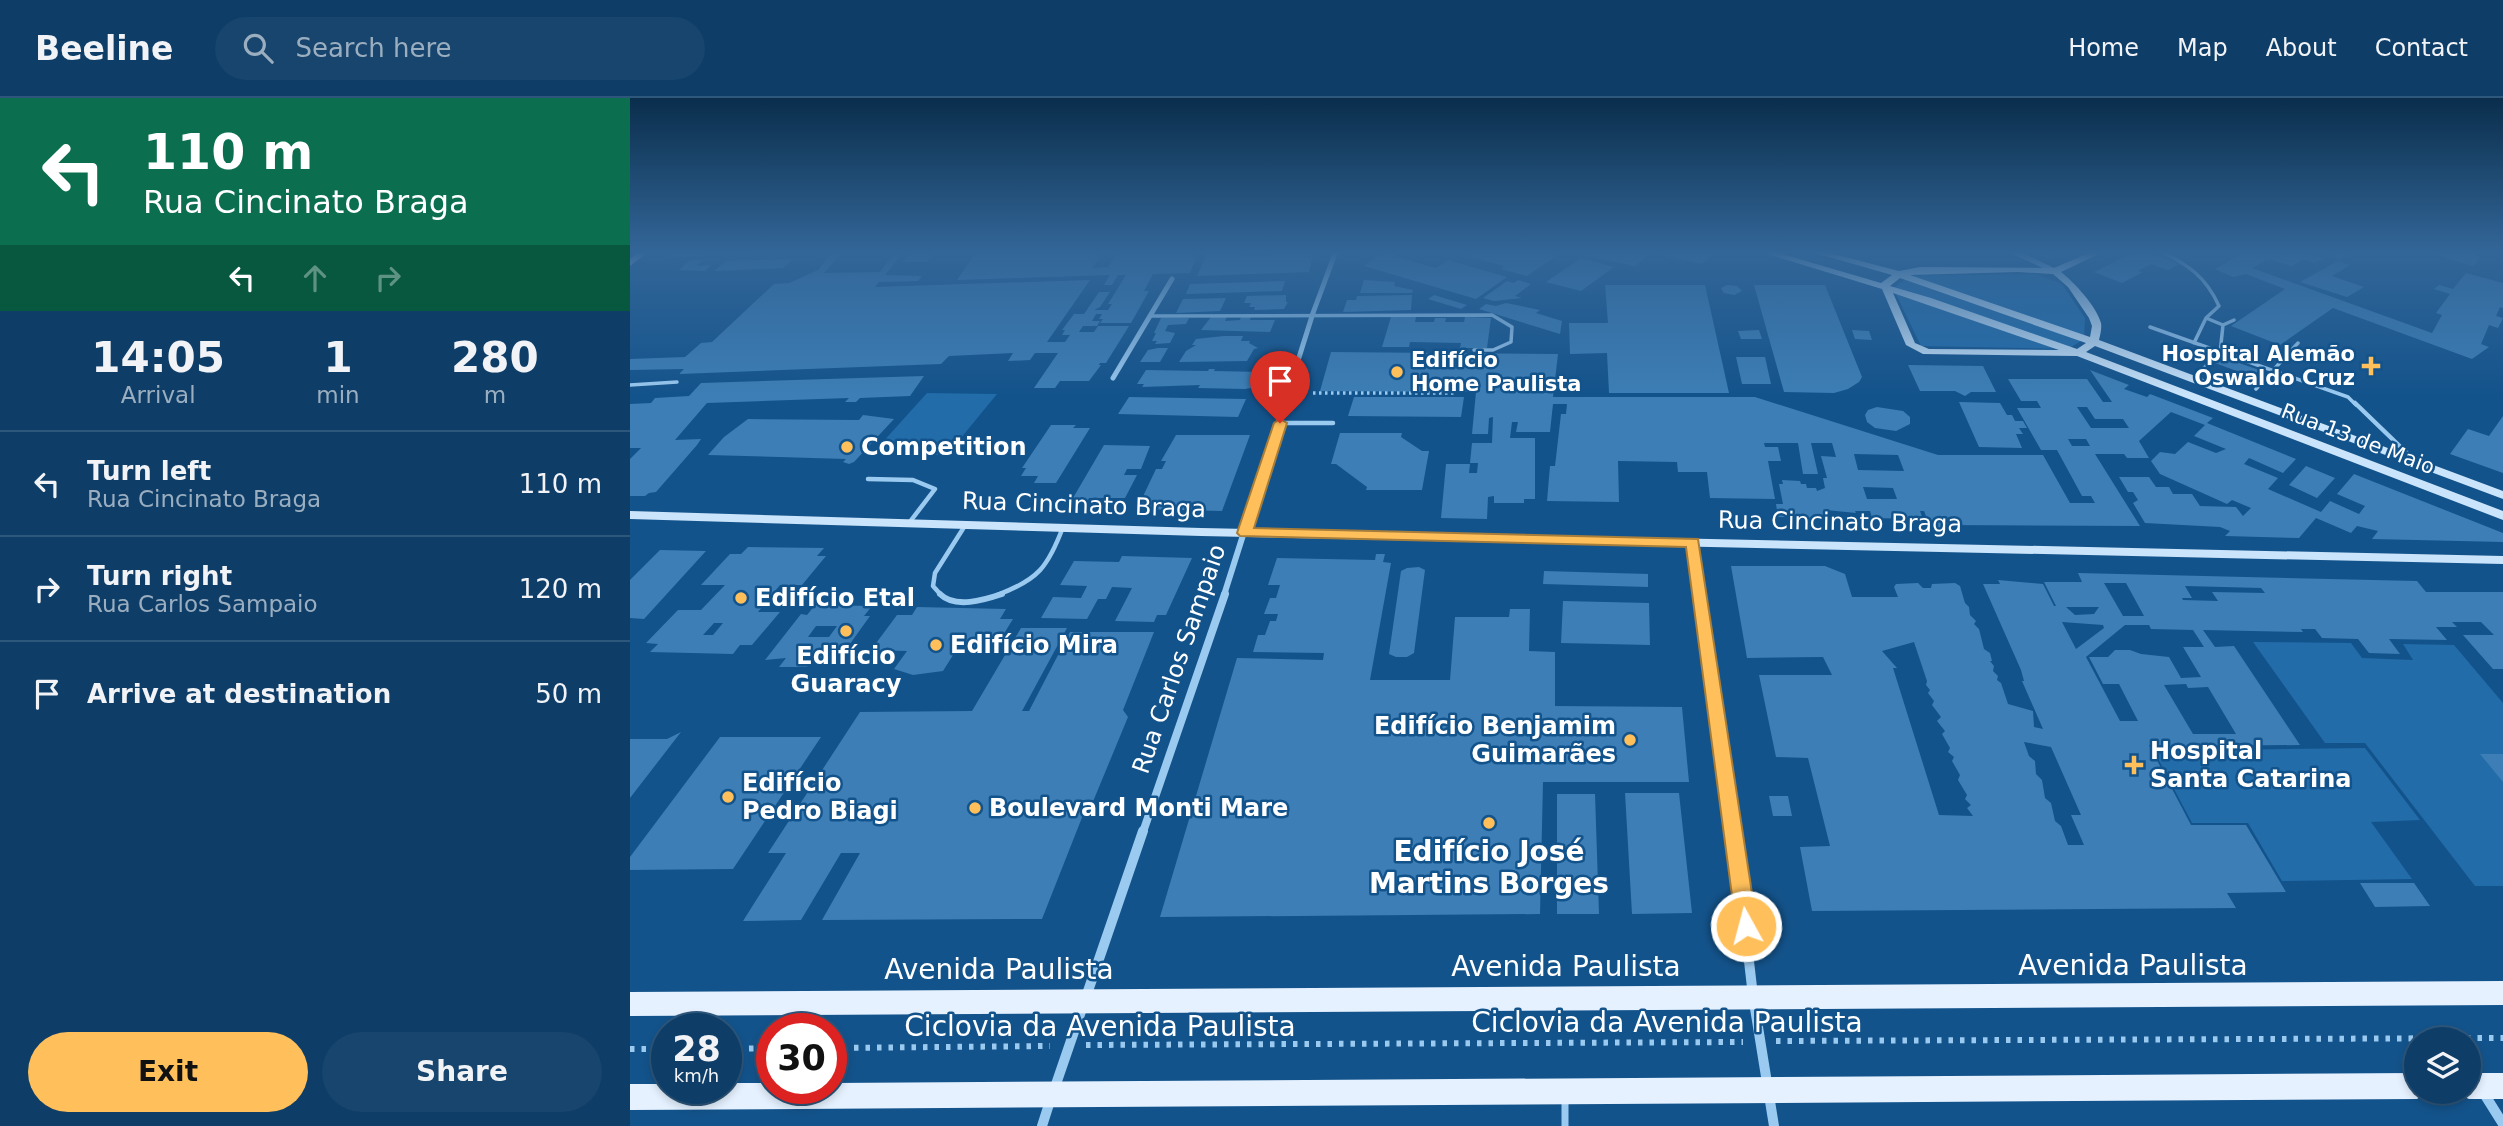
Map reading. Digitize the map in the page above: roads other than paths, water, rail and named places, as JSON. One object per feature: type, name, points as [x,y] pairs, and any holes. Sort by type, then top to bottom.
[{"type":"main road","name":"Avenida Paulista","points":[[630,1004],[2503,993]]},
{"type":"main road","points":[[630,1097],[2404,1086]]},
{"type":"street","points":[[1113,378],[1160,299]]},
{"type":"street","name":"Rua Carlos Sampaio","points":[[1042,1126],[1245,533],[1319,299]]},
{"type":"street","points":[[1891,299],[1911,345],[1917,350],[2078,353],[2094,342],[2097,326],[2081,299]]},
{"type":"street","name":"Rua 13 de Maio","points":[[1925,299],[2078,353],[2503,516]]},
{"type":"street","name":"Rua 13 de Maio","points":[[1971,299],[2094,342],[2503,495]]},
{"type":"street","name":"Rua Cincinato Braga","points":[[630,514],[1245,533],[2503,560]]},
{"type":"street","points":[[1693,542],[1744,903],[1753,996],[1773,1126]]},
{"type":"street","points":[[2484,1086],[2503,1124]]},
{"type":"lane","points":[[2194,343],[2206,318],[2219,306],[2216,299]]},
{"type":"lane","points":[[1150,316],[1314,313],[1492,315],[1512,327],[1511,342],[1493,349],[1474,350]]},
{"type":"lane","points":[[2206,318],[2223,325],[2234,320]]},
{"type":"lane","points":[[2204,368],[2220,353],[2223,325]]},
{"type":"lane","points":[[2150,327],[2348,397],[2417,464]]},
{"type":"lane","points":[[2256,389],[2298,343]]},
{"type":"lane","points":[[630,385],[677,382]]},
{"type":"lane","points":[[1280,423],[1333,423]]},
{"type":"lane","points":[[868,479],[921,481],[933,486],[935,489],[909,523]]},
{"type":"lane","points":[[966,524],[935,573],[933,586],[945,598],[961,601],[990,599],[1021,586],[1044,569],[1063,527]]},
{"type":"lane","points":[[1565,1090],[1565,1126]]},
{"type":"place","name":"Hospital Alemão Oswaldo Cruz","points":[[2371,366]]},
{"type":"place","name":"Edifício Home Paulista","points":[[1397,372]]},
{"type":"place","name":"Competition","points":[[847,447]]},
{"type":"place","name":"Edifício Etal","points":[[741,598]]},
{"type":"place","name":"Edifício Guaracy","points":[[846,631]]},
{"type":"place","name":"Edifício Mira","points":[[936,645]]},
{"type":"place","name":"Edifício Benjamim Guimarães","points":[[1630,740]]},
{"type":"place","name":"Hospital Santa Catarina","points":[[2134,765]]},
{"type":"place","name":"Edifício Pedro Biagi","points":[[728,797]]},
{"type":"place","name":"Boulevard Monti Mare","points":[[975,808]]},
{"type":"place","name":"Edifício José Martins Borges","points":[[1489,823]]}]
